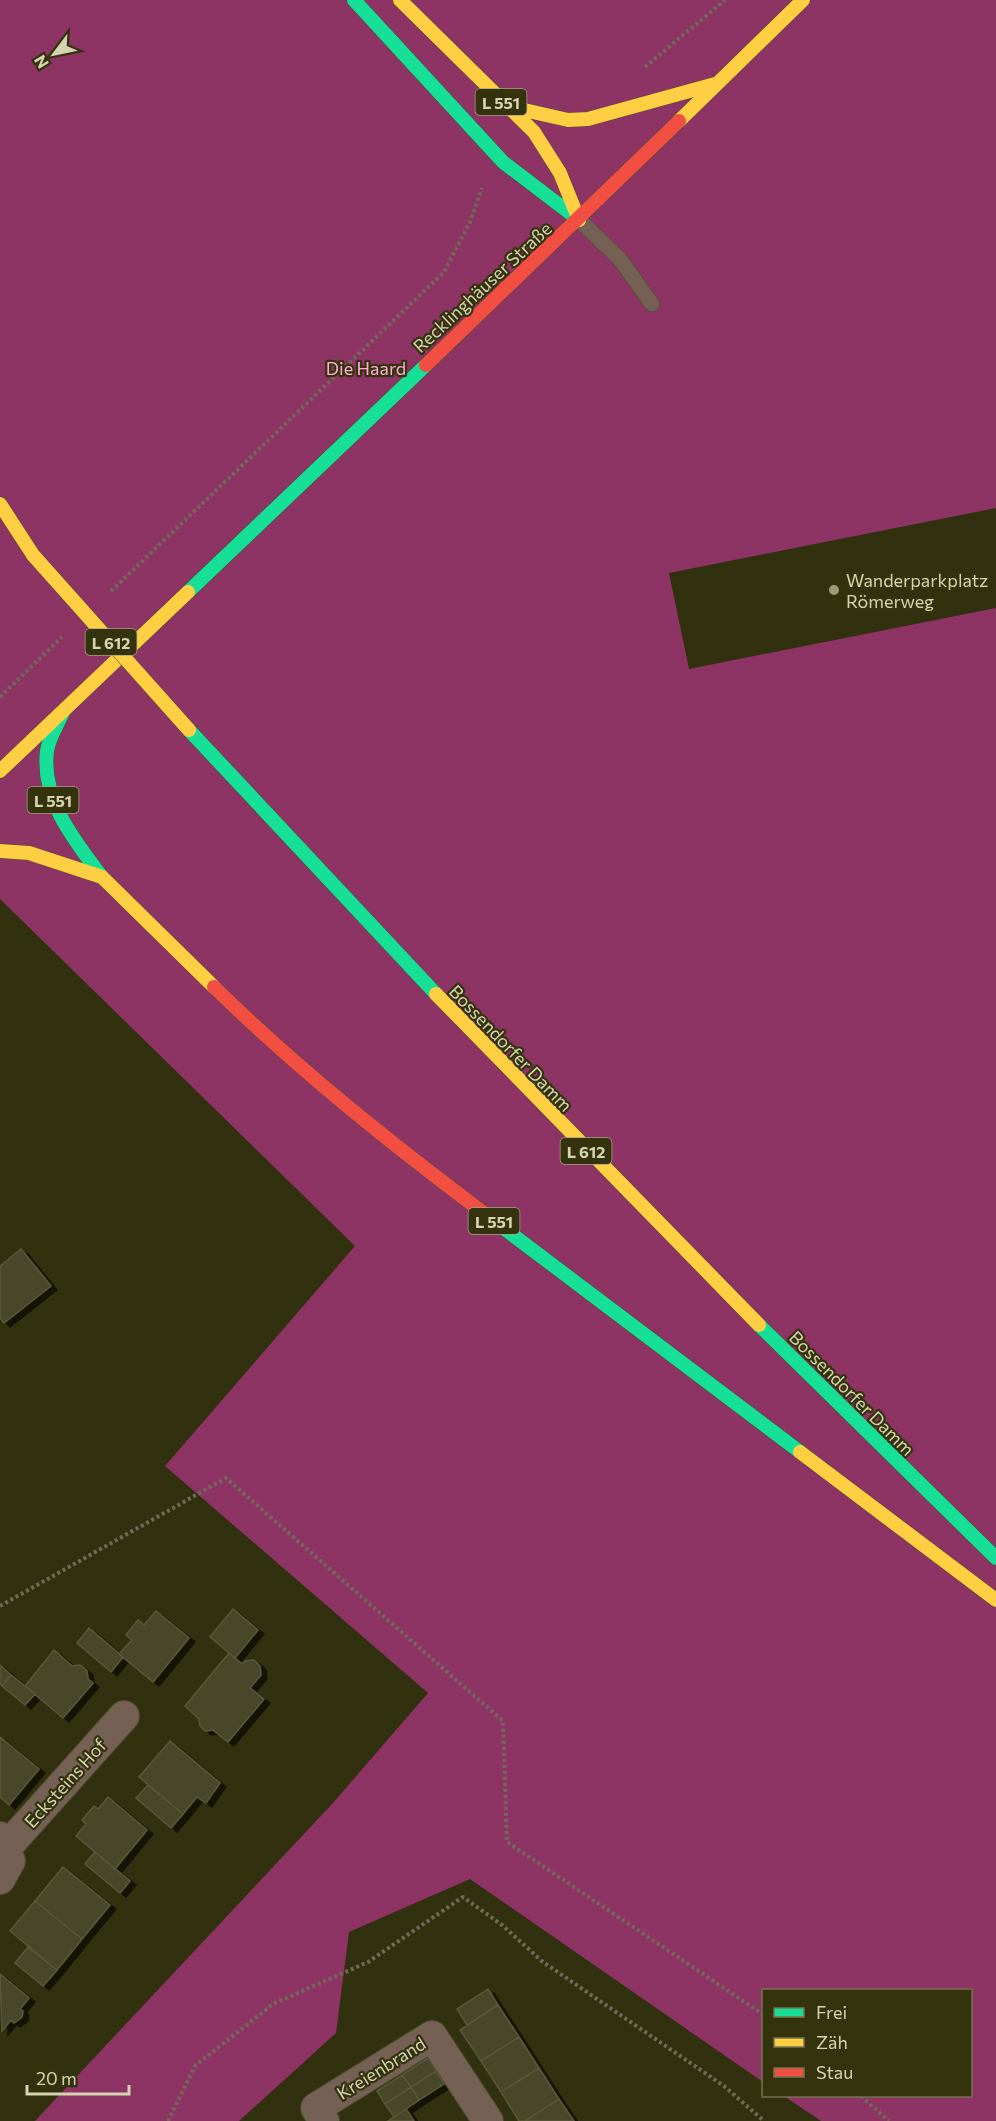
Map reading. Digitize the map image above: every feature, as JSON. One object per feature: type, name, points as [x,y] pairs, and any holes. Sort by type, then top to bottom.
[{"type":"main road","name":"L 551","points":[[354,0],[503,162],[579,220]]},
{"type":"main road","name":"L 551","points":[[400,0],[504,105],[534,132],[560,172],[579,220]]},
{"type":"main road","name":"Recklinghäuser Straße","points":[[0,771],[579,220],[803,0]]},
{"type":"main road","name":"L 551","points":[[504,105],[559,118],[588,119],[715,84]]},
{"type":"main road","points":[[0,504],[33,555]]},
{"type":"main road","name":"L 612","points":[[0,517],[33,555]]},
{"type":"main road","name":"Bossendorfer Damm","points":[[33,555],[189,730],[362,918],[538,1103],[848,1416],[996,1558]]},
{"type":"main road","name":"L 551","points":[[63,712],[47,750],[50,792],[58,814],[102,877],[268,1040],[368,1125],[996,1599]]},
{"type":"main road","name":"L 551","points":[[0,850],[29,853],[102,877]]},
{"type":"street","name":"Ecksteins Hof","points":[[0,1879],[9,1861],[3,1843],[124,1716]]},
{"type":"street","name":"Kreienbrand","points":[[324,2121],[316,2109],[432,2036],[489,2121]]},
{"type":"lane","points":[[579,220],[620,258],[652,304]]},
{"type":"path","points":[[102,599],[444,272],[470,222],[485,179],[503,162]]},
{"type":"path","points":[[0,697],[68,632]]},
{"type":"path","points":[[0,1606],[226,1478],[503,1721],[507,1842],[762,2014]]},
{"type":"path","points":[[168,2121],[195,2066],[273,2004],[368,1962],[463,1897],[502,1924],[543,1962],[723,2086],[764,2121]]},
{"type":"path","points":[[862,2097],[889,2121]]},
{"type":"green space","name":"Die Haard","points":[[0,0],[996,0],[996,508],[669,573],[689,669],[996,608],[996,2121],[821,2121],[785,2097],[972,2097],[972,1989],[762,1989],[762,2081],[470,1879],[349,1932],[336,2033],[239,2121],[35,2121],[333,1803],[428,1693],[165,1466],[355,1246],[0,899]]},
{"type":"building","points":[[21,1249],[51,1286],[4,1323],[0,1318],[0,1266]]},
{"type":"building","points":[[233,1609],[258,1630],[235,1658],[210,1637]]},
{"type":"building","points":[[156,1611],[189,1638],[153,1682],[119,1654],[132,1640],[126,1635],[138,1620],[144,1625]]},
{"type":"building","points":[[89,1628],[123,1657],[111,1672],[77,1643]]},
{"type":"building","points":[[54,1650],[72,1666],[80,1665],[87,1671],[88,1679],[93,1683],[63,1718],[25,1686]]},
{"type":"building","points":[[229,1653],[242,1664],[245,1661],[254,1660],[260,1666],[261,1675],[250,1688],[264,1699],[228,1742],[213,1730],[205,1731],[200,1726],[199,1719],[185,1706]]},
{"type":"building","points":[[0,1665],[11,1675],[2,1686],[0,1684]]},
{"type":"building","points":[[11,1675],[35,1694],[25,1705],[2,1686]]},
{"type":"building","points":[[0,1737],[39,1769],[9,1805],[0,1797]]},
{"type":"building","points":[[170,1741],[220,1783],[206,1803],[197,1797],[183,1814],[139,1777]]},
{"type":"building","points":[[148,1785],[183,1814],[171,1828],[136,1798]]},
{"type":"building","points":[[108,1797],[147,1830],[115,1869],[76,1836],[86,1824],[82,1820],[94,1806],[98,1809]]},
{"type":"building","points":[[95,1852],[130,1881],[120,1893],[85,1864]]},
{"type":"building","points":[[63,1867],[110,1905],[82,1939],[35,1901]]},
{"type":"building","points":[[35,1901],[82,1939],[57,1970],[10,1931]]},
{"type":"building","points":[[28,1947],[57,1970],[43,1986],[15,1963]]},
{"type":"building","points":[[0,1974],[29,1998],[20,2009],[23,2011],[22,2017],[14,2023],[11,2020],[2,2031]]},
{"type":"building","points":[[488,1989],[498,2005],[467,2025],[457,2009]]},
{"type":"building","points":[[498,2005],[519,2037],[481,2061],[460,2030]]},
{"type":"building","points":[[519,2037],[539,2068],[501,2092],[481,2061]]},
{"type":"building","points":[[428,2058],[436,2071],[411,2087],[402,2075]]},
{"type":"building","points":[[539,2068],[559,2099],[525,2121],[519,2121],[501,2092]]},
{"type":"building","points":[[436,2071],[444,2084],[419,2100],[411,2087]]},
{"type":"building","points":[[402,2075],[411,2087],[385,2104],[377,2091]]},
{"type":"building","points":[[411,2087],[419,2100],[394,2117],[385,2104]]},
{"type":"building","points":[[559,2099],[574,2121],[525,2121]]},
{"type":"building","points":[[406,2109],[414,2121],[388,2121]]},
{"type":"traffic: fast","points":[[354,0],[503,162],[579,220]]},
{"type":"traffic: fast","points":[[188,592],[426,365]]},
{"type":"traffic: fast","points":[[63,712],[47,751],[49,786],[62,819],[102,877]]},
{"type":"traffic: fast","points":[[189,730],[436,994]]},
{"type":"traffic: fast","points":[[489,1217],[800,1452]]},
{"type":"traffic: fast","points":[[759,1325],[996,1558]]},
{"type":"traffic: slow","points":[[400,0],[534,132],[560,173],[579,220]]},
{"type":"traffic: slow","points":[[679,121],[803,0]]},
{"type":"traffic: slow","points":[[507,106],[568,120],[588,119],[715,84]]},
{"type":"traffic: slow","points":[[0,504],[33,555]]},
{"type":"traffic: slow","points":[[33,555],[189,730]]},
{"type":"traffic: slow","points":[[0,771],[188,592]]},
{"type":"traffic: slow","points":[[0,851],[29,853],[102,877],[214,987]]},
{"type":"traffic: slow","points":[[436,994],[759,1325]]},
{"type":"traffic: slow","points":[[800,1452],[996,1600]]},
{"type":"traffic: jam","points":[[426,365],[679,121]]},
{"type":"traffic: jam","points":[[214,987],[348,1106],[489,1217]]},
{"type":"place","name":"Wanderparkplatz Römerweg","points":[[834,590]]}]
